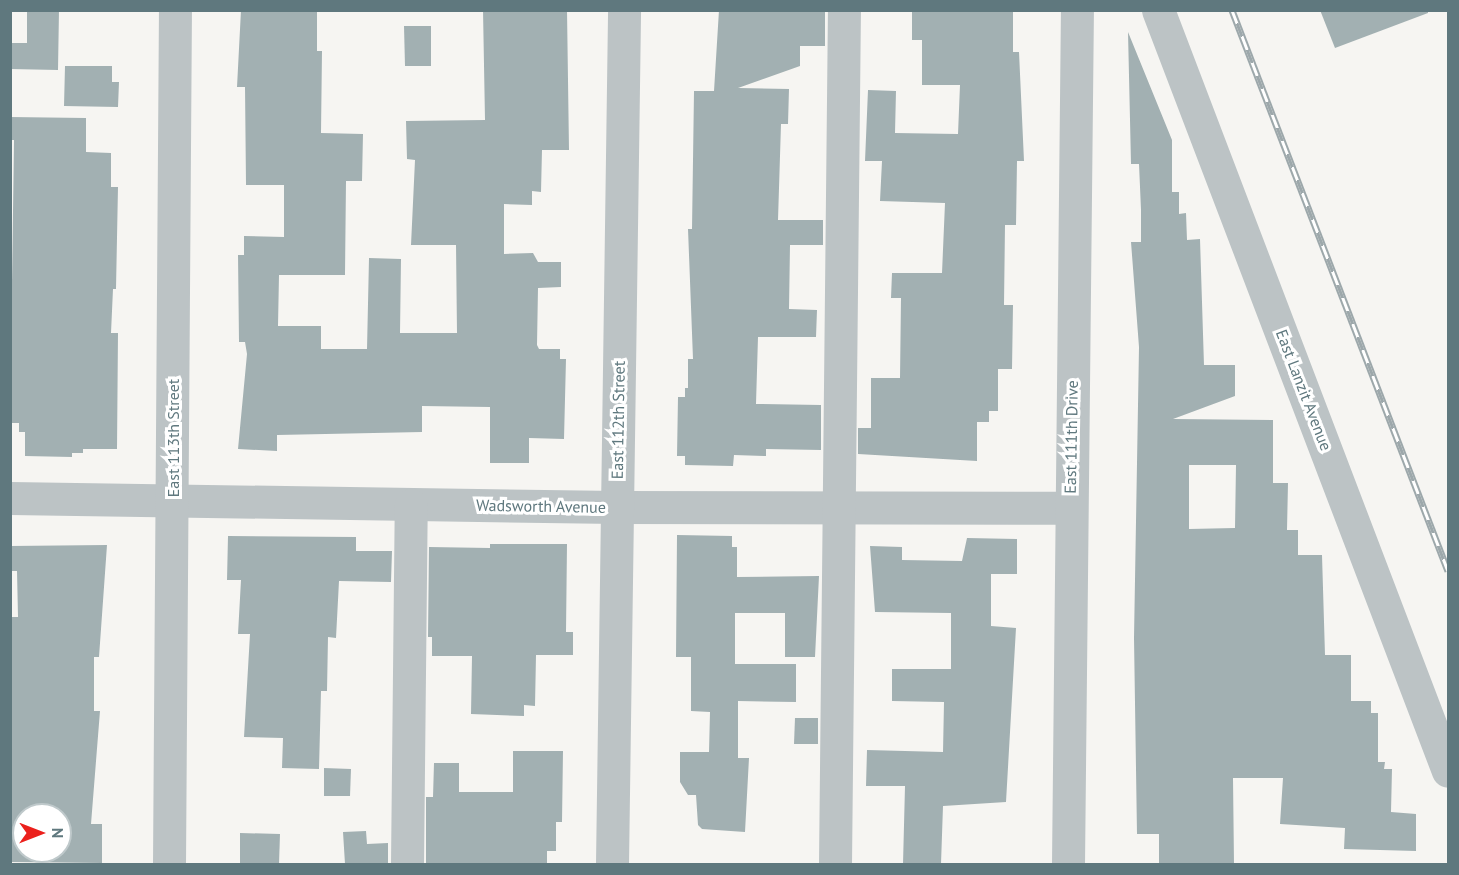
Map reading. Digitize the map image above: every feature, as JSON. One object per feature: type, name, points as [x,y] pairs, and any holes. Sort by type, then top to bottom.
[{"type":"street","name":"East 113th Street","points":[[169,864],[175,10]]},
{"type":"street","name":"East 112th Street","points":[[612,864],[624,10]]},
{"type":"street","points":[[835,864],[844,10]]},
{"type":"street","name":"East 111th Drive","points":[[1068,864],[1077,10]]},
{"type":"street","name":"East Lanzit Avenue","points":[[1158,10],[1449,771]]},
{"type":"street","name":"Wadsworth Avenue","points":[[10,498],[617,507],[1071,508]]},
{"type":"street","points":[[407,864],[411,505]]},
{"type":"building","points":[[27,10],[59,10],[58,70],[10,69],[10,43],[27,43]]},
{"type":"building","points":[[241,10],[317,10],[317,51],[322,51],[321,133],[363,134],[362,181],[346,181],[345,275],[279,275],[278,326],[321,326],[321,349],[367,349],[369,258],[401,259],[400,333],[457,333],[456,245],[411,245],[415,160],[407,159],[406,121],[485,120],[483,10],[567,10],[569,150],[542,150],[541,192],[532,191],[532,205],[504,204],[504,254],[533,253],[538,262],[561,262],[561,287],[538,288],[537,345],[539,349],[560,349],[560,359],[566,359],[564,439],[529,438],[529,463],[490,463],[490,407],[422,406],[422,432],[277,435],[277,451],[238,449],[247,354],[245,342],[239,342],[238,255],[244,255],[244,236],[284,237],[284,185],[246,185],[245,87],[237,87]]},
{"type":"building","points":[[719,10],[825,10],[825,46],[800,46],[800,66],[738,88],[789,89],[788,124],[781,124],[778,220],[823,220],[823,245],[790,245],[789,309],[817,310],[816,337],[758,337],[756,404],[821,405],[821,450],[766,449],[766,456],[734,455],[733,466],[685,465],[685,456],[677,456],[678,397],[685,397],[685,388],[688,388],[688,359],[693,359],[688,229],[692,229],[694,91],[714,91]]},
{"type":"building","points":[[1320,10],[1428,10],[1428,13],[1335,48]]},
{"type":"building","points":[[912,12],[1013,12],[1013,52],[1019,52],[1024,161],[1017,161],[1016,225],[1005,225],[1004,305],[1013,305],[1012,369],[998,369],[998,411],[989,411],[989,422],[977,422],[977,461],[858,454],[858,428],[871,428],[871,378],[900,378],[901,298],[891,298],[892,273],[942,273],[945,203],[880,201],[882,161],[865,161],[868,90],[896,91],[895,133],[958,134],[960,85],[922,85],[922,40],[912,40]]},
{"type":"building","points":[[404,26],[431,26],[431,66],[405,66]]},
{"type":"building","points":[[1128,32],[1172,140],[1172,192],[1179,192],[1179,214],[1186,213],[1187,240],[1200,239],[1204,365],[1235,365],[1235,396],[1173,419],[1273,420],[1273,483],[1288,483],[1287,530],[1298,530],[1298,555],[1322,555],[1325,655],[1351,655],[1351,701],[1371,701],[1371,713],[1378,713],[1378,762],[1385,762],[1384,769],[1392,769],[1391,812],[1416,814],[1416,851],[1344,849],[1345,828],[1280,824],[1283,778],[1233,778],[1234,864],[1159,864],[1159,834],[1137,834],[1134,638],[1139,347],[1131,242],[1141,242],[1141,210],[1139,164],[1131,164]],"holes":[[[1189,465],[1236,465],[1235,528],[1189,529]]]},
{"type":"building","points":[[65,66],[112,66],[112,82],[119,82],[118,107],[64,106]]},
{"type":"building","points":[[10,117],[86,118],[86,152],[111,153],[111,187],[118,187],[116,289],[113,289],[111,333],[118,333],[117,449],[83,449],[83,453],[72,453],[72,457],[25,456],[25,432],[19,432],[19,423],[10,423],[14,140],[10,140]]},
{"type":"building","points":[[677,535],[732,536],[732,547],[737,547],[737,577],[819,576],[815,657],[785,657],[785,613],[735,613],[735,664],[796,664],[796,702],[738,701],[738,758],[749,758],[745,832],[702,829],[698,825],[696,795],[688,795],[680,782],[680,752],[709,752],[710,712],[691,711],[691,657],[676,657]]},
{"type":"building","points":[[228,536],[356,537],[356,551],[392,551],[391,582],[339,581],[336,638],[328,637],[327,691],[321,691],[319,769],[282,768],[283,738],[244,737],[250,634],[238,634],[241,580],[227,580]]},
{"type":"building","points":[[967,538],[1017,539],[1017,574],[991,574],[991,626],[1016,628],[1006,802],[943,806],[941,864],[903,864],[905,786],[866,786],[867,750],[943,752],[944,702],[892,701],[892,669],[951,669],[951,613],[875,612],[870,546],[902,547],[902,560],[962,561]]},
{"type":"building","points":[[490,544],[567,544],[566,632],[573,632],[573,655],[536,655],[535,706],[524,705],[524,716],[471,714],[472,656],[432,656],[432,637],[428,637],[429,547],[490,548]]},
{"type":"building","points":[[107,545],[99,657],[94,657],[94,711],[100,711],[91,824],[102,824],[102,863],[72,863],[72,803],[12,803],[12,862],[10,862],[11,617],[18,617],[17,571],[10,571],[10,546]]},
{"type":"building","points":[[795,718],[818,718],[818,744],[794,744]]},
{"type":"building","points":[[513,751],[563,751],[562,822],[556,822],[556,851],[547,851],[547,864],[426,864],[426,797],[433,797],[434,763],[459,763],[459,792],[513,792]]},
{"type":"building","points":[[324,768],[351,769],[350,796],[324,796]]},
{"type":"building","points":[[366,831],[367,844],[388,843],[388,864],[345,864],[343,832]]},
{"type":"building","points":[[240,833],[280,834],[279,864],[240,864]]},
{"type":"railway","points":[[1232,10],[1448,571]]}]
